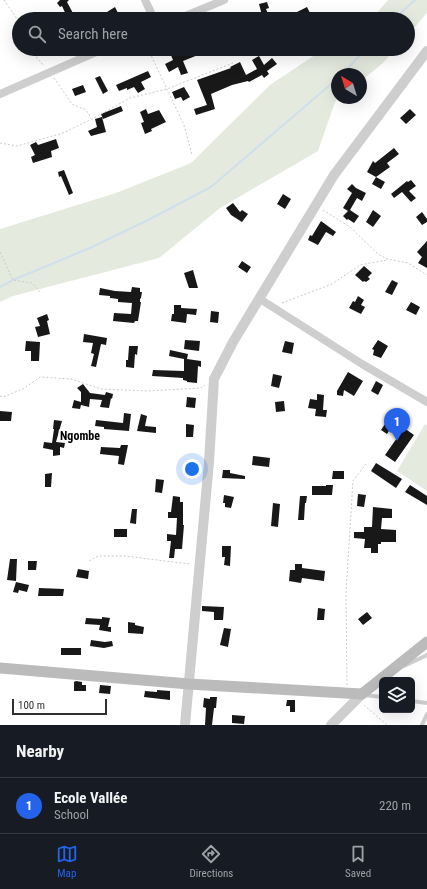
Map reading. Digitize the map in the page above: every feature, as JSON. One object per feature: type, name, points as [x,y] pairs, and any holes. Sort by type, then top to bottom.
[{"type":"main road","points":[[0,668],[189,684],[347,693],[360,697],[427,642]]},
{"type":"street","points":[[145,0],[151,12]]},
{"type":"street","points":[[195,12],[224,0]]},
{"type":"street","points":[[185,725],[209,462],[214,379],[233,342],[334,175],[427,51]]},
{"type":"street","points":[[0,94],[87,56]]},
{"type":"street","points":[[260,299],[362,364],[427,402]]},
{"type":"street","points":[[331,725],[360,697]]},
{"type":"lane","points":[[390,673],[427,655]]},
{"type":"lane","points":[[360,697],[379,697]]},
{"type":"lane","points":[[415,701],[427,703]]},
{"type":"lane","points":[[422,725],[427,714]]},
{"type":"path","points":[[4,0],[12,12]]},
{"type":"path","points":[[36,56],[72,104],[86,110],[92,119]]},
{"type":"path","points":[[151,56],[184,126],[192,155]]},
{"type":"path","points":[[0,143],[17,146],[63,133],[130,98],[167,89],[233,63]]},
{"type":"path","points":[[316,205],[350,227],[378,254],[387,259],[408,263],[427,275]]},
{"type":"path","points":[[0,252],[13,280],[32,283],[40,292]]},
{"type":"path","points":[[273,307],[332,284],[360,265],[387,259]]},
{"type":"path","points":[[0,396],[3,397],[23,389],[40,377],[72,379],[101,389],[147,391],[201,388],[214,379]]},
{"type":"path","points":[[347,693],[346,592],[353,481],[366,464]]},
{"type":"path","points":[[89,561],[98,556],[125,556],[199,565]]},
{"type":"path","points":[[360,697],[387,725]]},
{"type":"shaded area","points":[[388,0],[427,0],[427,13],[415,27],[415,12],[378,12]]},
{"type":"shaded area","points":[[314,56],[389,56],[367,76],[367,68],[331,68],[331,104],[334,104],[318,151],[220,208],[159,258],[13,296],[0,302],[0,229],[116,193],[191,163],[270,85]]},
{"type":"shaded area","points":[[425,424],[427,425],[427,491],[397,471]]},
{"type":"building","points":[[60,0],[69,0],[67,2],[72,12],[65,12],[62,6],[60,7],[57,3]]},
{"type":"building","points":[[267,2],[269,8],[266,9],[267,12],[261,12],[259,4]]},
{"type":"building","points":[[115,7],[118,12],[107,12]]},
{"type":"building","points":[[307,7],[310,12],[297,12]]},
{"type":"building","points":[[171,56],[196,56],[183,61],[188,73],[181,75],[178,67],[169,72],[165,64],[173,60]]},
{"type":"building","points":[[259,56],[264,65],[272,58],[277,64],[267,71],[269,74],[264,78],[262,75],[249,82],[232,85],[211,94],[215,109],[196,115],[194,109],[207,105],[197,80],[231,68],[230,67],[240,62],[246,75],[257,69],[252,60]]},
{"type":"building","points":[[148,71],[151,77],[141,82],[145,89],[138,93],[134,87],[119,91],[116,85]]},
{"type":"building","points":[[100,76],[108,91],[103,94],[95,78]]},
{"type":"building","points":[[83,85],[86,92],[75,96],[72,89]]},
{"type":"building","points":[[184,87],[190,97],[183,101],[181,97],[175,99],[172,92]]},
{"type":"building","points":[[121,106],[123,111],[103,119],[101,114]]},
{"type":"building","points":[[146,109],[148,114],[159,110],[166,122],[151,129],[152,131],[145,134],[141,123],[144,122],[140,112]]},
{"type":"building","points":[[410,109],[416,115],[406,124],[400,118]]},
{"type":"building","points":[[102,117],[106,132],[91,136],[88,131],[97,127],[95,119]]},
{"type":"building","points":[[56,139],[59,148],[51,151],[52,157],[33,163],[31,157],[35,155],[30,145],[36,142],[38,145]]},
{"type":"building","points":[[394,148],[399,154],[387,163],[390,167],[376,177],[367,172],[373,161],[375,163]]},
{"type":"building","points":[[64,170],[73,193],[69,195],[61,176],[59,177],[58,172]]},
{"type":"building","points":[[376,177],[385,182],[381,189],[372,184]]},
{"type":"building","points":[[411,180],[416,186],[409,191],[416,198],[411,202],[402,192],[394,198],[391,194],[407,181],[408,182]]},
{"type":"building","points":[[352,184],[356,188],[366,193],[362,201],[357,198],[350,210],[359,216],[354,223],[348,219],[347,220],[343,216],[348,211],[343,208],[352,193],[347,189]]},
{"type":"building","points":[[283,194],[291,199],[285,209],[277,204]]},
{"type":"building","points":[[233,203],[240,212],[242,210],[248,214],[242,222],[231,215],[226,208]]},
{"type":"building","points":[[373,210],[381,216],[373,227],[366,222]]},
{"type":"building","points":[[422,212],[427,219],[427,222],[422,225],[416,217]]},
{"type":"building","points":[[321,221],[336,232],[333,236],[326,232],[318,245],[308,240]]},
{"type":"building","points":[[427,241],[427,268],[418,263],[422,257],[417,252]]},
{"type":"building","points":[[242,261],[251,267],[247,273],[238,267]]},
{"type":"building","points":[[364,266],[372,273],[368,277],[370,279],[366,282],[363,282],[355,275]]},
{"type":"building","points":[[193,270],[198,288],[189,288],[184,273]]},
{"type":"building","points":[[392,280],[398,283],[392,295],[385,292]]},
{"type":"building","points":[[132,287],[140,288],[140,292],[142,292],[138,321],[135,321],[134,323],[113,321],[114,313],[131,314],[132,303],[118,302],[118,299],[110,298],[110,296],[99,295],[100,288],[131,292]]},
{"type":"building","points":[[358,296],[364,300],[361,305],[365,307],[361,314],[349,308]]},
{"type":"building","points":[[411,302],[420,307],[416,315],[406,310]]},
{"type":"building","points":[[174,305],[181,305],[181,308],[197,309],[196,315],[187,314],[186,323],[171,321],[172,314],[174,314]]},
{"type":"building","points":[[211,311],[219,312],[218,323],[210,322]]},
{"type":"building","points":[[47,314],[50,334],[38,337],[35,327],[40,326],[37,318]]},
{"type":"building","points":[[84,334],[107,338],[106,345],[101,344],[96,367],[91,366],[94,354],[91,353],[93,343],[83,342]]},
{"type":"building","points":[[185,340],[200,341],[199,351],[184,349]]},
{"type":"building","points":[[378,340],[388,346],[381,358],[373,355],[374,350],[372,349]]},
{"type":"building","points":[[26,341],[40,342],[39,361],[31,361],[31,351],[25,351]]},
{"type":"building","points":[[285,341],[294,343],[292,354],[282,352]]},
{"type":"building","points":[[129,346],[138,346],[137,355],[135,354],[134,368],[126,367]]},
{"type":"building","points":[[170,350],[188,354],[187,359],[201,361],[201,367],[198,366],[197,383],[187,382],[183,380],[183,378],[152,376],[153,370],[184,371],[184,359],[169,356]]},
{"type":"building","points":[[348,372],[363,381],[354,396],[344,390],[343,396],[337,395],[337,391]]},
{"type":"building","points":[[273,374],[282,376],[279,388],[271,386]]},
{"type":"building","points":[[376,381],[383,385],[378,395],[371,391]]},
{"type":"building","points":[[83,384],[90,393],[105,395],[106,392],[113,394],[109,408],[100,407],[102,400],[90,399],[89,407],[81,405],[80,409],[72,408],[74,400],[81,402],[81,392],[77,388]]},
{"type":"building","points":[[317,394],[324,395],[323,410],[327,410],[326,417],[315,416],[316,409],[308,408],[310,399],[317,400]]},
{"type":"building","points":[[187,397],[196,398],[195,408],[186,407]]},
{"type":"building","points":[[284,401],[285,411],[276,412],[275,402]]},
{"type":"building","points":[[0,411],[12,412],[11,421],[0,421]]},
{"type":"building","points":[[124,413],[131,414],[129,431],[104,429],[104,427],[95,426],[96,420],[123,423]]},
{"type":"building","points":[[141,414],[147,416],[145,426],[156,427],[156,433],[137,431]]},
{"type":"building","points":[[54,420],[62,421],[56,442],[65,443],[64,448],[60,447],[60,455],[53,456],[53,450],[43,448],[44,442],[52,443]]},
{"type":"building","points":[[387,421],[393,424],[387,434],[381,430]]},
{"type":"building","points":[[186,424],[194,425],[193,437],[186,437]]},
{"type":"building","points":[[404,428],[414,435],[395,462],[385,455]]},
{"type":"building","points":[[121,445],[128,445],[124,465],[118,464],[119,456],[100,454],[101,447],[120,448]]},
{"type":"building","points":[[253,456],[270,458],[269,467],[252,465]]},
{"type":"building","points":[[376,463],[402,479],[396,488],[371,471]]},
{"type":"building","points":[[223,470],[230,470],[230,473],[245,476],[245,479],[222,478]]},
{"type":"building","points":[[333,471],[344,471],[344,479],[332,479]]},
{"type":"building","points":[[52,473],[51,487],[45,487],[45,474]]},
{"type":"building","points":[[156,479],[164,480],[162,493],[155,492]]},
{"type":"building","points":[[333,485],[332,495],[312,495],[312,486]]},
{"type":"building","points":[[410,485],[427,496],[427,505],[405,492]]},
{"type":"building","points":[[358,494],[366,495],[364,507],[357,506]]},
{"type":"building","points":[[224,495],[234,497],[231,508],[225,507],[225,503],[223,503]]},
{"type":"building","points":[[173,496],[180,497],[180,502],[183,502],[184,525],[182,549],[175,549],[174,558],[169,558],[171,541],[167,541],[167,534],[176,535],[177,518],[168,518],[168,512],[171,512]]},
{"type":"building","points":[[300,496],[307,496],[304,520],[298,520]]},
{"type":"building","points":[[273,503],[280,504],[278,527],[271,526]]},
{"type":"building","points":[[373,507],[392,509],[392,518],[382,518],[381,529],[396,530],[396,542],[381,542],[381,544],[378,544],[378,553],[371,553],[371,548],[364,548],[365,539],[354,538],[354,532],[364,532],[364,527],[372,527]]},
{"type":"building","points":[[132,509],[137,509],[136,524],[130,523]]},
{"type":"building","points":[[114,529],[127,529],[127,537],[114,537]]},
{"type":"building","points":[[222,546],[231,546],[230,566],[224,565],[225,557],[222,557]]},
{"type":"building","points":[[10,559],[17,559],[16,581],[7,580]]},
{"type":"building","points":[[28,561],[37,561],[36,570],[28,570]]},
{"type":"building","points":[[295,564],[302,564],[302,568],[325,571],[324,581],[302,578],[301,583],[289,581],[290,570],[295,570]]},
{"type":"building","points":[[78,569],[89,571],[88,579],[76,577]]},
{"type":"building","points":[[16,582],[29,585],[27,592],[19,590],[18,593],[13,592]]},
{"type":"building","points":[[39,588],[64,589],[63,596],[38,596]]},
{"type":"building","points":[[202,606],[224,607],[223,620],[214,620],[214,612],[202,611]]},
{"type":"building","points":[[318,608],[325,609],[324,620],[317,620]]},
{"type":"building","points":[[367,612],[372,618],[363,625],[358,619]]},
{"type":"building","points":[[102,617],[110,618],[108,627],[111,627],[111,632],[99,630],[100,625],[85,624],[86,618],[102,619]]},
{"type":"building","points":[[128,622],[144,627],[143,634],[128,633]]},
{"type":"building","points":[[224,628],[231,629],[228,647],[220,645]]},
{"type":"building","points":[[91,640],[105,642],[112,641],[113,646],[104,648],[90,646]]},
{"type":"building","points":[[61,648],[81,648],[81,655],[61,655]]},
{"type":"building","points":[[74,682],[82,682],[82,685],[86,685],[86,691],[74,691]]},
{"type":"building","points":[[100,685],[111,686],[110,694],[99,693]]},
{"type":"building","points":[[157,690],[170,691],[170,700],[144,697],[145,691],[157,692]]},
{"type":"building","points":[[210,697],[217,697],[216,708],[214,708],[212,725],[205,725],[206,708],[203,707],[204,698],[210,699]]},
{"type":"building","points":[[287,700],[295,700],[295,712],[290,712],[290,706],[286,706]]},
{"type":"building","points":[[232,715],[245,716],[244,724],[232,723]]},
{"type":"waterway","points":[[402,12],[415,0]]},
{"type":"waterway","points":[[348,68],[359,56]]},
{"type":"waterway","points":[[0,287],[13,280],[90,248],[211,187],[331,84]]},
{"type":"place","name":"Ecole Vallée","points":[[397,441]]},
{"type":"district","name":"Ngombe","points":[[80,436]]}]
